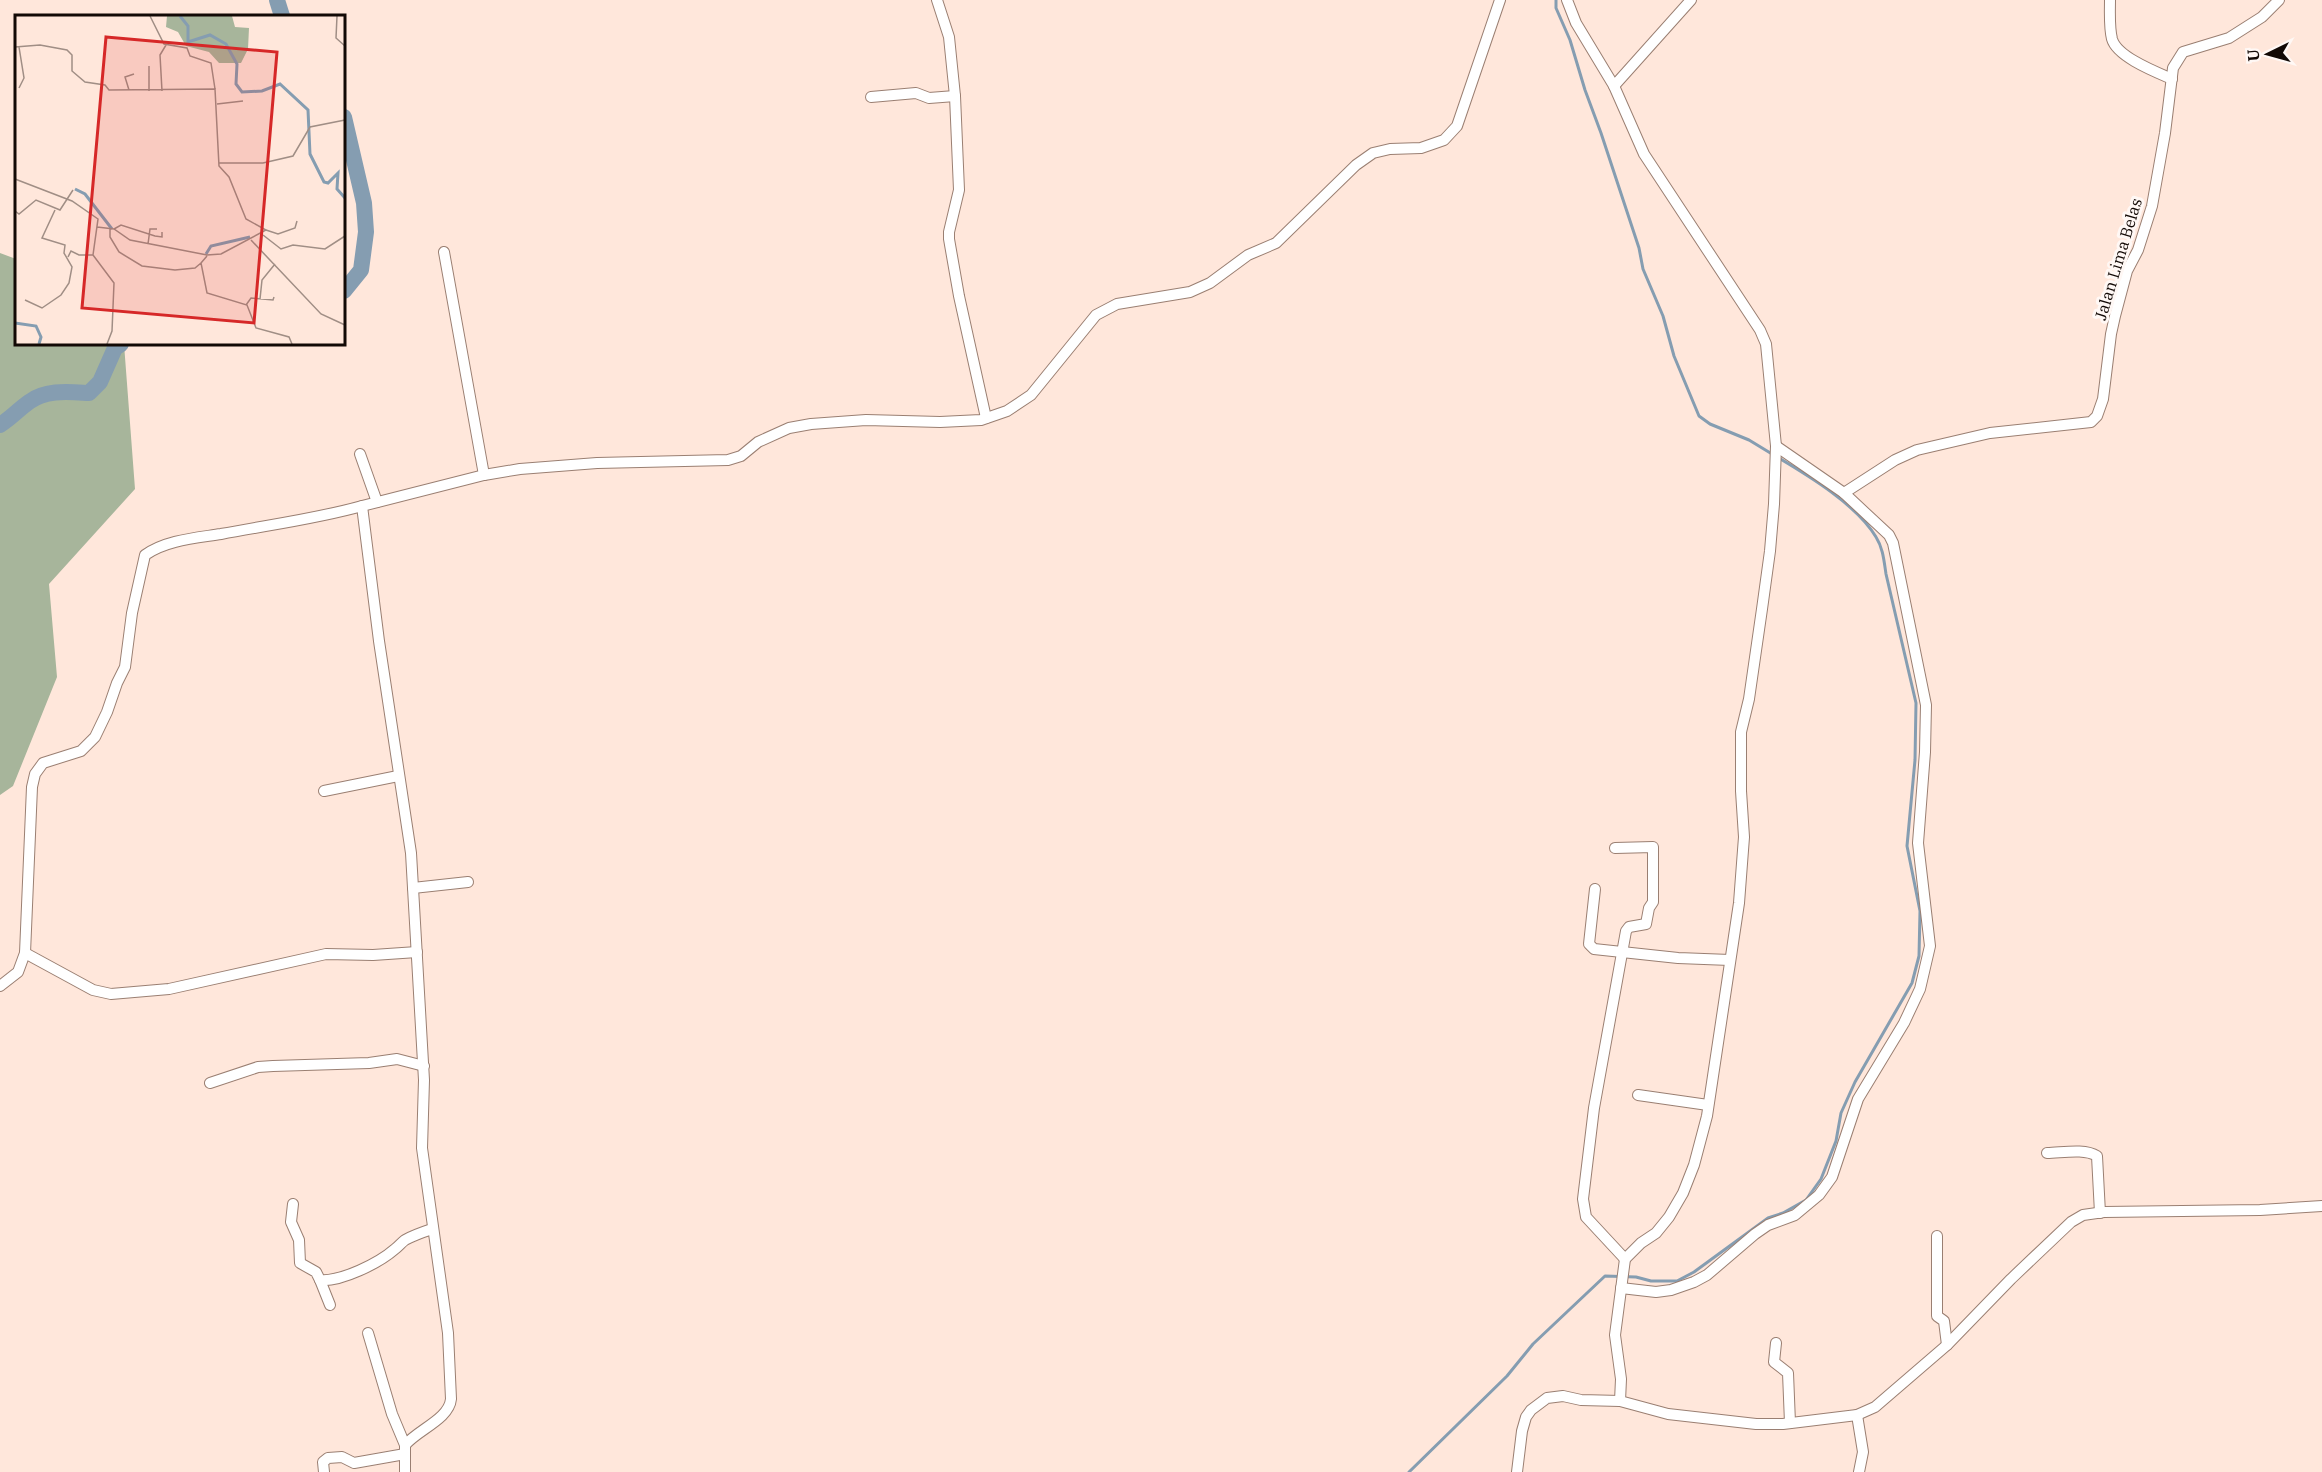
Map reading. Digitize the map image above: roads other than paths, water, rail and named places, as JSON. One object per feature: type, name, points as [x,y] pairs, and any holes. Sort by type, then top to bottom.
[{"type":"street","points":[[937,0],[949,36],[955,96],[959,190],[949,239],[986,418]]},
{"type":"street","points":[[0,986],[18,972],[25,952],[35,774],[43,763],[81,751],[96,737],[125,667],[132,613],[145,555],[154,548],[180,541],[297,521],[484,475],[520,469],[597,463],[728,460],[741,456],[758,442],[789,428],[811,424],[866,420],[940,422],[986,418],[1007,411],[1031,396],[1096,315],[1117,304],[1190,292],[1210,283],[1248,255],[1276,243],[1356,165],[1373,153],[1390,149],[1421,148],[1444,140],[1457,126],[1500,0]]},
{"type":"street","points":[[1567,0],[1576,23],[1614,86],[1644,154],[1760,330],[1766,344],[1775,449],[1770,551],[1749,699],[1742,732],[1741,791],[1744,837],[1739,903],[1708,1105],[1694,1165],[1683,1193],[1669,1217],[1656,1233],[1641,1243],[1625,1261],[1615,1335],[1621,1379],[1620,1401]]},
{"type":"street","points":[[1614,86],[1690,0]]},
{"type":"street","points":[[2110,0],[2112,39],[2115,45],[2133,61],[2172,79]]},
{"type":"street","name":"Jalan Lima Belas","points":[[1845,493],[1896,460],[1917,450],[1990,433],[2080,425],[2091,422],[2097,416],[2103,399],[2113,325],[2127,271],[2140,243],[2152,206],[2165,133],[2173,68],[2183,52],[2229,38],[2262,17],[2278,0]]},
{"type":"street","points":[[871,97],[916,93],[929,98],[955,96]]},
{"type":"street","points":[[444,252],[484,475]]},
{"type":"street","points":[[1621,1286],[1656,1292],[1671,1290],[1694,1282],[1707,1275],[1755,1233],[1768,1225],[1795,1215],[1819,1195],[1832,1177],[1858,1099],[1904,1023],[1920,989],[1930,946],[1918,843],[1926,705],[1893,543],[1888,535],[1845,493],[1775,449]]},
{"type":"street","points":[[360,454],[377,502]]},
{"type":"street","points":[[324,1472],[323,1462],[328,1458],[342,1457],[354,1463],[405,1449],[425,1427],[445,1415],[450,1407],[448,1333],[422,1148],[423,1066],[411,853],[398,776],[362,506]]},
{"type":"street","points":[[324,791],[398,776]]},
{"type":"street","points":[[1615,848],[1651,847],[1654,849],[1653,902],[1649,908],[1648,922],[1645,925],[1627,928],[1594,1108],[1583,1199],[1586,1217],[1625,1261]]},
{"type":"street","points":[[413,888],[468,882]]},
{"type":"street","points":[[1595,889],[1590,947],[1677,958],[1730,960]]},
{"type":"street","points":[[25,952],[93,990],[111,994],[169,988],[326,954],[373,955],[417,952]]},
{"type":"street","points":[[210,1083],[258,1067],[273,1065],[369,1063],[397,1059],[423,1066]]},
{"type":"street","points":[[1638,1095],[1708,1105]]},
{"type":"street","points":[[2047,1153],[2082,1152],[2097,1156],[2100,1213]]},
{"type":"street","points":[[293,1203],[291,1222],[299,1240],[300,1263],[316,1272],[330,1305]]},
{"type":"street","points":[[1517,1472],[1526,1417],[1531,1410],[1547,1398],[1563,1396],[1581,1400],[1620,1401],[1668,1414],[1756,1424],[1790,1423],[1857,1415],[1875,1407],[1947,1345],[2011,1279],[2071,1222],[2083,1215],[2322,1206]]},
{"type":"street","points":[[320,1280],[328,1281],[350,1274],[394,1250],[413,1235],[432,1229]]},
{"type":"street","points":[[1937,1236],[1937,1316],[1944,1321],[1947,1345]]},
{"type":"street","points":[[368,1333],[396,1427],[405,1449],[405,1472]]},
{"type":"street","points":[[1776,1343],[1774,1362],[1786,1370],[1790,1378],[1790,1423]]},
{"type":"street","points":[[1857,1415],[1863,1452],[1859,1472]]},
{"type":"waterway","points":[[277,0],[282,15]]},
{"type":"waterway","points":[[1556,0],[1556,8],[1570,40],[1639,248],[1643,269],[1663,316],[1674,356],[1699,416],[1710,424],[1749,440],[1772,454]]},
{"type":"waterway","points":[[345,121],[364,203],[366,232],[361,270],[345,290]]},
{"type":"waterway","points":[[0,425],[29,402],[43,395],[58,392],[89,393],[100,382],[115,348],[120,345]]},
{"type":"waterway","points":[[1409,1472],[1507,1376],[1533,1344],[1605,1276],[1636,1277],[1651,1281],[1677,1281],[1694,1272],[1768,1218],[1783,1213],[1806,1200],[1821,1179],[1836,1141],[1841,1113],[1855,1082],[1912,983],[1919,956],[1920,911],[1907,846],[1915,760],[1916,703],[1882,550],[1868,525],[1845,503],[1777,457]]}]
